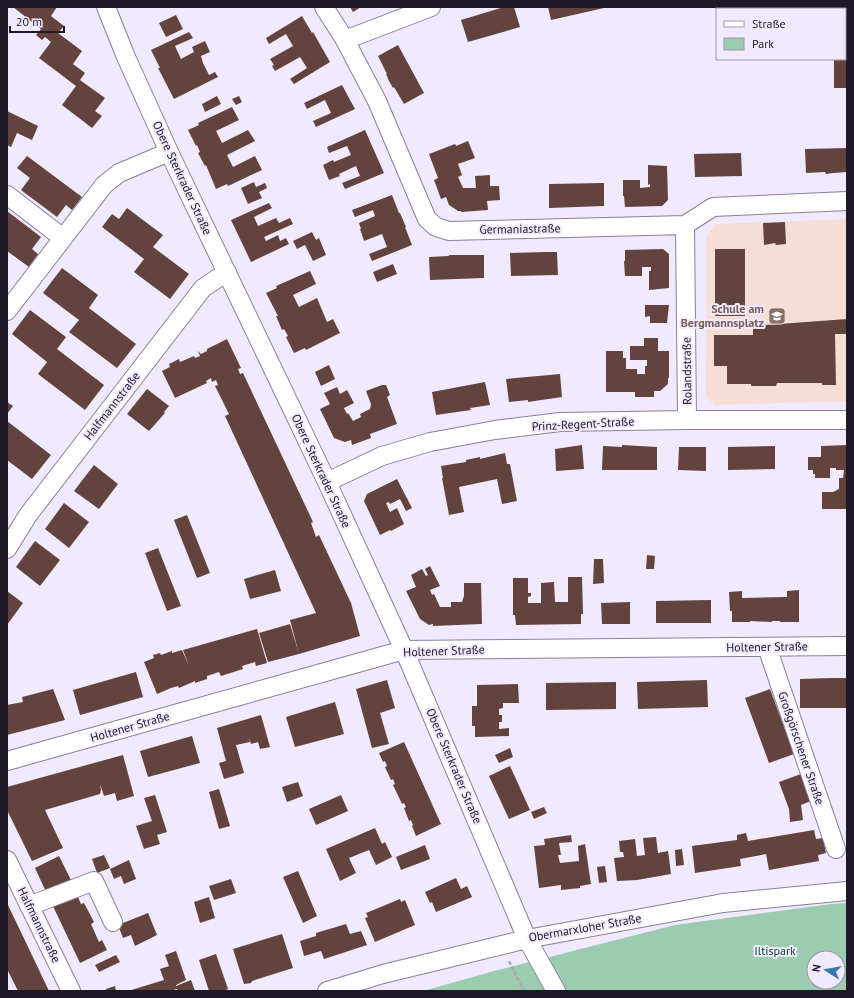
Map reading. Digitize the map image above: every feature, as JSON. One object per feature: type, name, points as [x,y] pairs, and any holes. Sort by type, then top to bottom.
[{"type":"street","name":"Obere Sterkrader Straße","points":[[106,7],[126,57],[170,152],[327,482],[404,650],[527,939],[556,991]]},
{"type":"street","name":"Germaniastraße","points":[[324,7],[345,40],[377,101],[427,218],[436,227],[449,231],[685,225]]},
{"type":"street","points":[[345,40],[431,7]]},
{"type":"street","points":[[7,311],[104,185],[120,173],[170,152]]},
{"type":"street","points":[[7,195],[63,238]]},
{"type":"street","points":[[685,225],[713,207],[847,201]]},
{"type":"street","name":"Rolandstraße","points":[[685,225],[687,420]]},
{"type":"street","name":"Halfmannstraße","points":[[7,549],[28,514],[203,288],[227,272]]},
{"type":"street","name":"Prinz-Regent-Straße","points":[[327,482],[382,456],[430,442],[495,430],[560,422],[847,420]]},
{"type":"street","name":"Holtener Straße","points":[[7,761],[404,650],[847,646]]},
{"type":"street","name":"Großgörschener Straße","points":[[767,647],[836,850]]},
{"type":"street","name":"Halfmannstraße","points":[[7,860],[70,991]]},
{"type":"street","points":[[29,906],[94,881],[113,922]]},
{"type":"street","name":"Obermarxloher Straße","points":[[328,991],[383,974],[527,939],[723,903],[847,891]]},
{"type":"path","points":[[502,945],[524,991]]},
{"type":"shaded area","name":"Schule am Bergmannsplatz","points":[[847,219],[847,401],[715,405],[706,397],[707,235],[716,224]]},
{"type":"green space","name":"Iltispark","points":[[847,903],[847,991],[423,991],[494,971],[675,925]]},
{"type":"building","points":[[13,7],[57,7],[51,16],[64,26],[58,33],[82,51],[73,64],[85,73],[80,80],[105,98],[95,111],[102,116],[92,128],[62,105],[76,86],[39,58],[51,42],[45,37],[42,40],[36,35],[41,29]]},
{"type":"building","points":[[350,7],[361,7],[353,12]]},
{"type":"building","points":[[504,7],[514,7],[520,27],[468,42],[461,20]]},
{"type":"building","points":[[548,7],[604,7],[604,8],[551,20]]},
{"type":"building","points":[[176,15],[183,29],[166,37],[159,23]]},
{"type":"building","points":[[302,16],[330,62],[294,84],[290,79],[307,68],[300,57],[275,71],[272,66],[274,65],[270,59],[293,46],[286,34],[269,44],[266,38]]},
{"type":"building","points":[[189,32],[193,38],[175,46],[181,59],[194,52],[192,47],[205,41],[210,52],[201,56],[203,63],[209,75],[215,72],[218,77],[174,99],[158,68],[160,68],[151,50]]},
{"type":"building","points":[[847,40],[847,88],[834,88],[834,60],[846,60]]},
{"type":"building","points":[[398,45],[424,93],[404,104],[389,81],[378,56]]},
{"type":"building","points":[[342,85],[355,109],[316,127],[313,121],[331,113],[325,100],[307,109],[304,103]]},
{"type":"building","points":[[217,96],[221,104],[205,112],[202,104]]},
{"type":"building","points":[[239,96],[242,102],[236,105],[232,99]]},
{"type":"building","points":[[232,107],[239,120],[216,131],[222,143],[248,130],[255,141],[227,155],[233,167],[255,156],[262,170],[228,186],[227,184],[216,189],[206,165],[205,166],[198,153],[200,152],[197,145],[196,146],[188,130],[199,125],[198,123]]},
{"type":"building","points":[[7,111],[38,126],[32,140],[17,133],[11,147],[7,145]]},
{"type":"building","points":[[365,130],[384,173],[345,189],[342,183],[360,176],[356,166],[339,174],[340,176],[329,180],[323,165],[333,160],[334,162],[351,155],[347,146],[329,153],[327,147]]},
{"type":"building","points":[[468,141],[475,158],[458,164],[462,175],[458,177],[463,188],[476,188],[475,176],[490,175],[490,186],[499,186],[500,200],[487,201],[488,210],[458,211],[449,205],[446,197],[441,199],[434,180],[438,178],[429,154],[455,144],[456,146]]},
{"type":"building","points":[[847,148],[847,172],[826,174],[825,172],[806,173],[805,149]]},
{"type":"building","points":[[741,153],[742,176],[695,177],[694,154]]},
{"type":"building","points":[[27,156],[82,197],[72,210],[66,205],[57,217],[21,190],[30,178],[17,168]]},
{"type":"building","points":[[648,165],[667,166],[668,200],[662,206],[625,207],[623,180],[640,180],[640,188],[650,187],[650,184],[648,185]]},
{"type":"building","points":[[254,182],[256,187],[265,183],[267,188],[259,192],[262,198],[248,204],[241,188]]},
{"type":"building","points":[[604,183],[604,206],[549,208],[549,184]]},
{"type":"building","points":[[392,195],[412,245],[372,261],[369,254],[387,247],[382,234],[364,241],[359,223],[375,216],[373,210],[355,217],[352,210]]},
{"type":"building","points":[[269,203],[272,208],[254,217],[258,226],[276,218],[279,223],[290,218],[293,224],[264,237],[266,241],[278,235],[280,241],[286,238],[289,244],[251,262],[231,220]]},
{"type":"building","points":[[127,208],[163,235],[153,247],[189,274],[170,299],[134,272],[144,259],[102,227],[112,214],[119,219]]},
{"type":"building","points":[[7,211],[41,237],[32,249],[38,254],[29,267],[7,251]]},
{"type":"building","points":[[785,222],[786,244],[776,245],[775,243],[764,245],[763,223]]},
{"type":"building","points":[[312,232],[316,240],[319,238],[326,255],[313,261],[305,245],[297,249],[293,241]]},
{"type":"building","points":[[663,249],[669,254],[669,288],[649,290],[649,271],[651,271],[651,267],[642,267],[642,276],[625,276],[625,250]]},
{"type":"building","points":[[715,249],[745,249],[745,316],[715,316]]},
{"type":"building","points":[[557,252],[558,275],[511,276],[510,253]]},
{"type":"building","points":[[449,255],[484,255],[484,278],[430,280],[429,257]]},
{"type":"building","points":[[393,264],[397,274],[377,282],[373,272]]},
{"type":"building","points":[[62,268],[98,295],[89,308],[136,344],[117,368],[69,332],[79,320],[43,293]]},
{"type":"building","points":[[310,271],[316,284],[293,295],[299,307],[317,298],[327,322],[333,319],[340,333],[306,350],[305,348],[294,353],[286,337],[288,336],[284,329],[282,330],[276,316],[278,316],[266,293],[277,288],[276,286]]},
{"type":"building","points":[[645,305],[669,305],[667,323],[650,323],[650,316],[645,317]]},
{"type":"building","points":[[30,310],[66,337],[57,349],[104,385],[85,410],[38,374],[47,362],[12,334]]},
{"type":"building","points":[[847,319],[847,334],[835,334],[836,385],[822,385],[822,383],[777,383],[776,386],[727,384],[727,366],[714,366],[714,335],[753,335],[753,326]]},
{"type":"building","points":[[644,338],[658,338],[658,351],[669,351],[668,384],[660,391],[654,391],[654,397],[635,397],[635,392],[606,392],[606,351],[623,351],[623,358],[626,358],[626,369],[637,369],[637,374],[645,374],[647,360],[630,360],[630,346],[644,346]]},
{"type":"building","points":[[227,339],[241,368],[238,369],[240,374],[243,373],[313,522],[311,523],[316,537],[319,535],[351,603],[360,636],[299,654],[290,620],[316,613],[225,416],[229,414],[215,386],[218,385],[216,380],[212,382],[211,378],[206,381],[207,383],[175,398],[162,371],[170,367],[169,364],[179,359],[180,362],[194,356],[195,358],[200,356],[198,351],[201,354],[207,351],[207,349]]},
{"type":"building","points":[[329,365],[335,379],[321,386],[315,372]]},
{"type":"building","points":[[560,374],[562,397],[528,402],[528,400],[509,402],[506,379]]},
{"type":"building","points":[[485,382],[490,405],[470,408],[471,410],[436,415],[432,392]]},
{"type":"building","points":[[386,385],[390,395],[387,397],[397,424],[370,434],[371,438],[352,445],[351,440],[345,442],[334,438],[320,409],[330,404],[324,393],[337,387],[340,394],[347,390],[354,403],[344,408],[353,421],[361,417],[360,414],[370,409],[371,404],[366,391]]},
{"type":"building","points":[[147,389],[169,406],[164,412],[165,413],[149,431],[127,414]]},
{"type":"building","points":[[7,402],[13,406],[7,414]]},
{"type":"building","points":[[7,421],[51,455],[32,479],[7,460]]},
{"type":"building","points":[[582,445],[584,469],[556,471],[555,449]]},
{"type":"building","points":[[622,445],[657,447],[657,470],[602,470],[603,446],[622,447]]},
{"type":"building","points":[[847,445],[847,509],[822,509],[822,492],[833,492],[839,489],[839,478],[843,478],[844,470],[830,468],[830,478],[815,478],[813,470],[808,470],[808,457],[821,457],[821,446]]},
{"type":"building","points":[[775,446],[775,469],[728,470],[728,447]]},
{"type":"building","points":[[679,447],[706,447],[706,471],[678,470]]},
{"type":"building","points":[[505,453],[507,464],[510,464],[517,501],[502,504],[497,479],[459,487],[464,512],[449,515],[441,466]]},
{"type":"building","points":[[94,465],[118,484],[99,509],[74,491]]},
{"type":"building","points":[[397,479],[412,508],[406,511],[400,499],[390,504],[389,502],[386,503],[390,512],[397,508],[404,524],[380,535],[364,501],[367,494]]},
{"type":"building","points":[[64,503],[89,522],[69,548],[45,529]]},
{"type":"building","points":[[187,515],[210,573],[197,578],[174,520]]},
{"type":"building","points":[[35,541],[60,560],[40,586],[16,567]]},
{"type":"building","points":[[158,548],[181,606],[167,611],[145,553]]},
{"type":"building","points":[[647,555],[655,556],[654,569],[646,569]]},
{"type":"building","points":[[594,559],[603,559],[604,583],[593,584]]},
{"type":"building","points":[[430,566],[440,586],[430,590],[432,595],[434,594],[440,607],[451,607],[451,602],[462,602],[464,596],[464,583],[481,583],[482,624],[433,626],[433,624],[429,625],[420,619],[406,591],[416,587],[411,575],[422,569],[426,576],[428,575],[425,569]]},
{"type":"building","points":[[275,570],[281,591],[250,599],[244,579]]},
{"type":"building","points":[[568,577],[582,577],[583,614],[581,614],[581,624],[516,625],[515,615],[513,615],[513,578],[528,578],[528,593],[531,593],[531,596],[528,597],[528,603],[541,603],[541,583],[554,582],[555,602],[568,602]]},
{"type":"building","points":[[799,590],[799,622],[732,622],[729,592],[742,591],[742,598],[787,597],[787,591]]},
{"type":"building","points":[[7,591],[23,603],[7,625]]},
{"type":"building","points":[[711,600],[711,623],[656,623],[656,601]]},
{"type":"building","points":[[630,602],[630,624],[602,624],[601,603]]},
{"type":"building","points":[[290,624],[299,654],[268,662],[259,633]]},
{"type":"building","points":[[257,629],[267,663],[256,666],[255,662],[242,666],[243,669],[221,676],[219,672],[207,676],[207,679],[195,683],[195,681],[179,688],[178,686],[171,688],[157,694],[144,662],[154,658],[153,655],[160,653],[161,655],[172,651],[172,653],[182,650],[189,666],[183,650]]},
{"type":"building","points":[[136,672],[143,697],[80,715],[73,690]]},
{"type":"building","points":[[847,678],[847,708],[800,708],[800,679]]},
{"type":"building","points":[[387,680],[395,708],[380,713],[389,744],[372,748],[356,689]]},
{"type":"building","points":[[707,680],[708,707],[638,709],[637,682]]},
{"type":"building","points":[[616,682],[616,709],[546,710],[546,683]]},
{"type":"building","points":[[518,684],[519,703],[503,703],[503,708],[499,709],[499,715],[502,715],[502,722],[499,722],[499,729],[509,728],[509,736],[475,737],[475,726],[472,726],[472,706],[477,706],[477,685]]},
{"type":"building","points":[[53,689],[65,720],[7,735],[7,705],[23,702],[22,697]]},
{"type":"building","points":[[770,689],[794,754],[769,763],[745,698]]},
{"type":"building","points":[[335,702],[344,734],[295,747],[286,717]]},
{"type":"building","points":[[261,715],[270,747],[260,749],[258,742],[251,744],[249,737],[250,742],[236,745],[244,773],[224,779],[219,763],[226,761],[217,728]]},
{"type":"building","points":[[192,736],[200,763],[148,777],[140,751]]},
{"type":"building","points":[[404,742],[441,824],[416,836],[411,820],[409,821],[404,808],[406,807],[404,803],[402,804],[393,785],[395,784],[393,779],[391,780],[385,767],[387,766],[385,761],[383,762],[379,753]]},
{"type":"building","points":[[510,748],[513,757],[499,763],[495,755]]},
{"type":"building","points":[[123,755],[134,796],[117,801],[115,793],[104,796],[100,784],[100,794],[45,810],[63,848],[32,861],[7,810],[7,787]]},
{"type":"building","points":[[510,766],[530,810],[509,819],[489,776]]},
{"type":"building","points":[[801,774],[811,801],[801,805],[803,820],[790,822],[789,809],[779,782]]},
{"type":"building","points":[[298,782],[303,796],[287,802],[282,787]]},
{"type":"building","points":[[219,789],[230,826],[219,829],[209,792]]},
{"type":"building","points":[[155,795],[167,832],[157,835],[160,844],[144,849],[136,826],[152,821],[144,798]]},
{"type":"building","points":[[341,795],[348,811],[316,825],[309,809]]},
{"type":"building","points":[[544,807],[547,813],[534,819],[531,812]]},
{"type":"building","points":[[375,828],[382,844],[385,842],[392,857],[376,865],[369,850],[349,858],[356,873],[340,881],[326,849]]},
{"type":"building","points":[[814,830],[816,839],[823,838],[826,853],[818,855],[819,861],[769,870],[766,854],[740,859],[741,866],[695,873],[692,846],[737,840],[737,835],[746,833],[748,841]]},
{"type":"building","points":[[571,835],[572,842],[559,843],[561,855],[558,855],[560,863],[579,861],[578,846],[585,844],[591,884],[580,886],[580,888],[561,890],[561,885],[539,888],[534,846],[545,845],[544,839]]},
{"type":"building","points":[[656,837],[658,853],[668,851],[671,874],[637,880],[617,881],[614,858],[624,857],[623,852],[620,852],[619,841],[635,839],[637,856],[645,855],[643,838]]},
{"type":"building","points":[[425,845],[430,859],[401,870],[396,857]]},
{"type":"building","points":[[682,849],[684,865],[676,866],[675,850]]},
{"type":"building","points":[[104,855],[110,868],[97,873],[92,859]]},
{"type":"building","points":[[59,856],[72,882],[47,894],[35,868]]},
{"type":"building","points":[[129,860],[136,879],[124,884],[121,876],[114,879],[110,869]]},
{"type":"building","points":[[605,866],[607,882],[599,883],[597,867]]},
{"type":"building","points":[[298,871],[317,916],[303,923],[283,877]]},
{"type":"building","points":[[456,878],[461,889],[467,886],[472,897],[436,912],[432,902],[430,903],[425,892]]},
{"type":"building","points":[[231,879],[236,893],[214,900],[209,886]]},
{"type":"building","points":[[77,895],[81,904],[84,903],[94,922],[91,924],[99,942],[102,940],[107,950],[80,963],[52,904]]},
{"type":"building","points":[[209,897],[215,918],[200,923],[194,902]]},
{"type":"building","points":[[400,899],[401,902],[405,900],[415,925],[375,942],[365,918],[368,917],[366,913]]},
{"type":"building","points":[[7,903],[49,991],[18,991],[7,969]]},
{"type":"building","points":[[148,913],[157,935],[135,946],[131,935],[123,938],[118,925]]},
{"type":"building","points":[[346,924],[350,934],[361,931],[367,945],[324,959],[321,951],[304,956],[300,941],[316,936],[316,933]]},
{"type":"building","points":[[282,934],[293,968],[252,981],[251,983],[244,984],[233,949]]},
{"type":"building","points":[[176,951],[186,980],[176,986],[191,980],[195,991],[178,991],[177,989],[170,991],[128,991],[164,980],[160,969],[169,966],[165,955]]},
{"type":"building","points":[[216,954],[228,989],[224,991],[209,991],[199,960]]},
{"type":"building","points":[[116,955],[120,962],[99,972],[95,965]]},
{"type":"building","points":[[115,986],[116,991],[106,991],[106,989]]},
{"type":"place","name":"Schule am Bergmannsplatz","points":[[777,316]]}]
